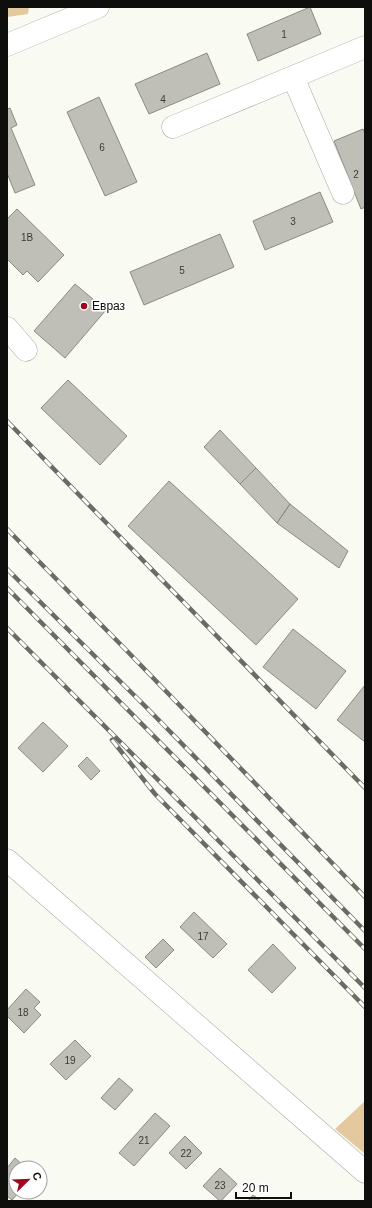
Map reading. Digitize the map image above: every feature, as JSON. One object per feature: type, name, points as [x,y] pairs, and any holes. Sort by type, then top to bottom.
[{"type":"street","points":[[7,45],[60,14],[98,7]]},
{"type":"street","points":[[173,126],[365,47]]},
{"type":"street","points":[[293,77],[343,193]]},
{"type":"street","points":[[7,328],[26,350]]},
{"type":"street","points":[[7,860],[365,1172]]},
{"type":"shaded area","points":[[7,7],[29,7],[28,14],[7,17]]},
{"type":"shaded area","points":[[365,1101],[365,1154],[335,1129]]},
{"type":"building","points":[[310,7],[321,34],[258,61],[247,34]]},
{"type":"building","points":[[207,53],[220,84],[149,114],[135,84]]},
{"type":"building","points":[[99,97],[137,182],[105,196],[67,112]]},
{"type":"building","points":[[10,108],[17,125],[11,128],[35,185],[15,193],[7,173],[7,109]]},
{"type":"building","points":[[363,129],[365,133],[365,207],[361,209],[334,141]]},
{"type":"building","points":[[320,192],[333,222],[265,250],[253,221]]},
{"type":"building","points":[[17,209],[64,255],[38,282],[27,271],[23,275],[7,259],[7,219]]},
{"type":"building","points":[[220,234],[234,267],[144,305],[130,272]]},
{"type":"building","points":[[75,284],[106,310],[65,358],[34,331]]},
{"type":"building","points":[[68,380],[127,436],[100,465],[41,408]]},
{"type":"building","points":[[220,430],[256,468],[240,484],[204,447]]},
{"type":"building","points":[[256,468],[290,504],[277,523],[240,484]]},
{"type":"building","points":[[169,481],[298,599],[256,645],[128,526]]},
{"type":"building","points":[[290,504],[348,551],[339,568],[277,523]]},
{"type":"building","points":[[293,629],[346,671],[316,709],[263,667]]},
{"type":"building","points":[[365,685],[365,742],[337,720]]},
{"type":"building","points":[[43,722],[68,746],[43,772],[18,748]]},
{"type":"building","points":[[87,757],[100,771],[91,780],[78,766]]},
{"type":"building","points":[[194,912],[227,944],[213,958],[180,927]]},
{"type":"building","points":[[163,939],[174,950],[156,968],[145,957]]},
{"type":"building","points":[[273,944],[296,968],[272,993],[248,970]]},
{"type":"building","points":[[26,989],[40,1002],[34,1008],[41,1015],[24,1033],[7,1016],[7,1010]]},
{"type":"building","points":[[75,1040],[91,1056],[66,1080],[50,1064]]},
{"type":"building","points":[[119,1078],[133,1090],[115,1110],[101,1098]]},
{"type":"building","points":[[155,1113],[170,1126],[134,1166],[119,1153]]},
{"type":"building","points":[[185,1136],[202,1153],[186,1169],[169,1153]]},
{"type":"building","points":[[8,1167],[8,1197],[7,1196]]},
{"type":"building","points":[[220,1168],[237,1184],[221,1201],[203,1186]]},
{"type":"building","points":[[253,1195],[261,1201],[248,1201]]},
{"type":"railway","points":[[7,421],[365,788]]},
{"type":"railway","points":[[7,529],[365,897]]},
{"type":"railway","points":[[7,569],[146,707],[365,931]]},
{"type":"railway","points":[[7,588],[365,949]]},
{"type":"railway","points":[[7,628],[365,988]]},
{"type":"railway","points":[[112,740],[155,794],[365,1007]]},
{"type":"place","name":"Евраз","points":[[84,306]]}]
